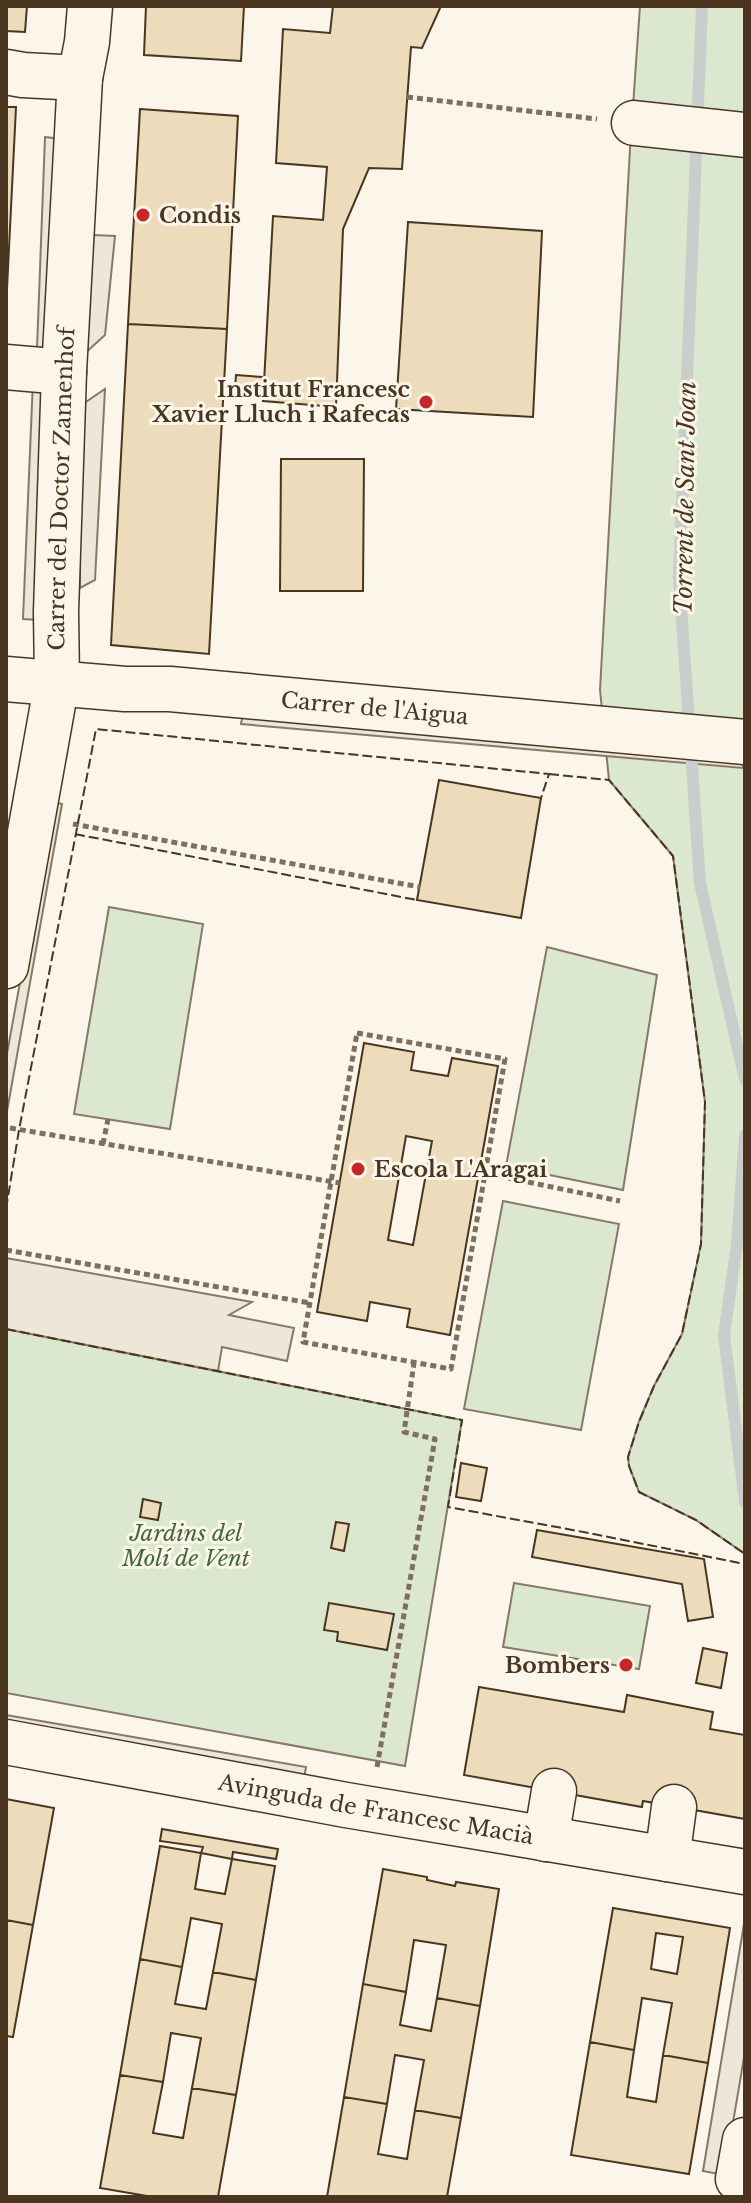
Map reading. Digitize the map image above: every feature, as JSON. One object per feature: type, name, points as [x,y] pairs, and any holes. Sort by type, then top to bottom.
[{"type":"street","name":"Carrer del Doctor Zamenhof","points":[[6,966],[57,682],[56,612],[64,372],[80,78],[90,6]]},
{"type":"street","points":[[6,72],[80,78]]},
{"type":"street","points":[[634,123],[745,135]]},
{"type":"street","points":[[6,367],[64,372]]},
{"type":"street","name":"Carrer de l'Aigua","points":[[6,679],[125,689],[170,689],[745,742]]},
{"type":"street","name":"Avinguda de Francesc Macià","points":[[6,1742],[346,1805],[745,1872]]},
{"type":"street","points":[[546,1839],[554,1791]]},
{"type":"street","points":[[667,1859],[674,1807]]},
{"type":"path","points":[[407,97],[634,123]]},
{"type":"path","points":[[72,824],[420,887]]},
{"type":"path","points":[[357,1033],[505,1059],[482,1173],[451,1369],[303,1342],[357,1033]]},
{"type":"path","points":[[103,1144],[108,1119]]},
{"type":"path","points":[[10,1128],[340,1183]]},
{"type":"path","points":[[482,1173],[620,1201]]},
{"type":"path","points":[[6,1250],[310,1303]]},
{"type":"path","points":[[377,1768],[435,1439],[404,1432],[414,1363]]},
{"type":"green space","points":[[640,6],[745,6],[745,1554],[696,1520],[639,1492],[628,1457],[654,1386],[682,1334],[701,1244],[705,1102],[673,856],[609,780],[600,690]]},
{"type":"green space","points":[[109,907],[203,924],[170,1129],[74,1114]]},
{"type":"green space","points":[[547,947],[657,975],[623,1190],[506,1166]]},
{"type":"green space","points":[[503,1201],[619,1224],[581,1430],[464,1409]]},
{"type":"green space","name":"Jardins del Molí de Vent","points":[[6,1329],[462,1420],[405,1766],[6,1693]]},
{"type":"green space","points":[[514,1583],[650,1606],[639,1669],[503,1647]]},
{"type":"shaded area","points":[[45,137],[61,139],[52,352],[37,349]]},
{"type":"shaded area","points":[[93,235],[115,236],[105,335],[82,356]]},
{"type":"shaded area","points":[[33,380],[50,383],[39,620],[23,619]]},
{"type":"shaded area","points":[[105,389],[95,580],[80,588],[80,406]]},
{"type":"shaded area","points":[[243,712],[744,757],[743,768],[241,724]]},
{"type":"shaded area","points":[[53,802],[62,804],[6,1117],[6,1059]]},
{"type":"shaded area","points":[[6,1258],[252,1302],[229,1315],[294,1328],[287,1361],[222,1347],[218,1371],[6,1329]]},
{"type":"shaded area","points":[[6,1715],[306,1767],[304,1779],[6,1726]]},
{"type":"shaded area","points":[[744,1924],[745,2052],[724,2175],[703,2171]]},
{"type":"building","points":[[6,6],[27,6],[25,32],[6,31]]},
{"type":"building","points":[[146,6],[244,6],[241,61],[144,55]]},
{"type":"building","points":[[333,6],[441,6],[422,48],[411,47],[402,169],[369,168],[343,229],[336,407],[263,401],[273,216],[323,220],[327,167],[276,163],[283,29],[330,33]]},
{"type":"building","points":[[6,107],[16,107],[6,309]]},
{"type":"building","points":[[140,109],[238,116],[227,329],[128,324]]},
{"type":"building","points":[[408,222],[542,231],[533,417],[396,409]]},
{"type":"building","points":[[128,324],[227,329],[209,654],[111,645]]},
{"type":"building","points":[[236,375],[262,377],[261,391],[235,388]]},
{"type":"building","points":[[281,459],[364,459],[363,591],[280,591]]},
{"type":"building","points":[[439,780],[541,798],[521,918],[417,900]]},
{"type":"building","points":[[364,1043],[414,1052],[411,1070],[448,1076],[452,1058],[498,1066],[450,1335],[407,1327],[410,1309],[370,1302],[367,1321],[317,1312]],"holes":[[[406,1136],[432,1141],[413,1245],[388,1240]]]},
{"type":"building","points":[[461,1463],[487,1468],[481,1501],[456,1497]]},
{"type":"building","points":[[143,1499],[161,1503],[158,1520],[140,1517]]},
{"type":"building","points":[[336,1522],[349,1524],[344,1551],[331,1548]]},
{"type":"building","points":[[537,1530],[704,1559],[713,1617],[688,1621],[682,1584],[532,1557]]},
{"type":"building","points":[[329,1603],[394,1614],[387,1650],[337,1641],[338,1632],[324,1630]]},
{"type":"building","points":[[703,1648],[727,1653],[721,1688],[696,1683]]},
{"type":"building","points":[[479,1687],[624,1712],[627,1695],[713,1712],[710,1729],[745,1735],[745,1819],[643,1801],[642,1807],[464,1775]]},
{"type":"building","points":[[6,1799],[54,1808],[33,1925],[6,1920]]},
{"type":"building","points":[[162,1829],[278,1849],[276,1859],[233,1852],[232,1859],[201,1853],[203,1847],[160,1841]]},
{"type":"building","points":[[160,1846],[201,1853],[195,1889],[225,1894],[232,1859],[275,1866],[256,1980],[213,1972],[222,1924],[191,1918],[182,1967],[140,1959]]},
{"type":"building","points":[[383,1869],[455,1886],[456,1882],[499,1889],[480,2006],[437,1998],[446,1945],[414,1940],[406,1992],[363,1984]]},
{"type":"building","points":[[613,1908],[730,1928],[708,2063],[663,2055],[672,2003],[642,1998],[634,2050],[590,2042]],"holes":[[[656,1933],[683,1937],[677,1974],[651,1969]]]},
{"type":"building","points":[[6,1920],[33,1925],[13,2037],[6,2036]]},
{"type":"building","points":[[140,1959],[182,1967],[175,2004],[206,2009],[213,1972],[256,1980],[236,2095],[192,2088],[201,2038],[171,2033],[163,2082],[120,2075]]},
{"type":"building","points":[[363,1984],[406,1992],[400,2025],[431,2031],[437,1998],[480,2006],[461,2118],[415,2110],[424,2060],[395,2055],[387,2104],[344,2097]]},
{"type":"building","points":[[590,2042],[634,2050],[627,2097],[656,2102],[663,2055],[708,2063],[689,2174],[571,2155]]},
{"type":"building","points":[[120,2075],[163,2082],[153,2133],[183,2138],[192,2088],[236,2095],[218,2197],[153,2197],[100,2188]]},
{"type":"building","points":[[344,2097],[387,2104],[378,2154],[407,2159],[415,2110],[461,2118],[447,2197],[327,2197]]},
{"type":"waterway","name":"Torrent de Sant Joan","points":[[702,6],[679,576],[700,883],[745,1080]]},
{"type":"waterway","name":"Torrent de Sant Joan","points":[[745,1135],[737,1244],[724,1335],[745,1502]]},
{"type":"fence","points":[[6,1209],[96,729],[549,774],[541,798]]},
{"type":"fence","points":[[549,774],[609,780],[673,856],[705,1102],[701,1244],[682,1334],[654,1386],[628,1457],[639,1492],[696,1520],[745,1554]]},
{"type":"fence","points":[[75,834],[417,900]]},
{"type":"fence","points":[[6,1329],[462,1420],[448,1507],[745,1564]]},
{"type":"place","name":"Condis","points":[[143,215]]},
{"type":"place","name":"Institut Francesc Xavier Lluch i Rafecas","points":[[426,402]]},
{"type":"place","name":"Escola L'Aragai","points":[[358,1169]]},
{"type":"place","name":"Bombers","points":[[626,1665]]}]
